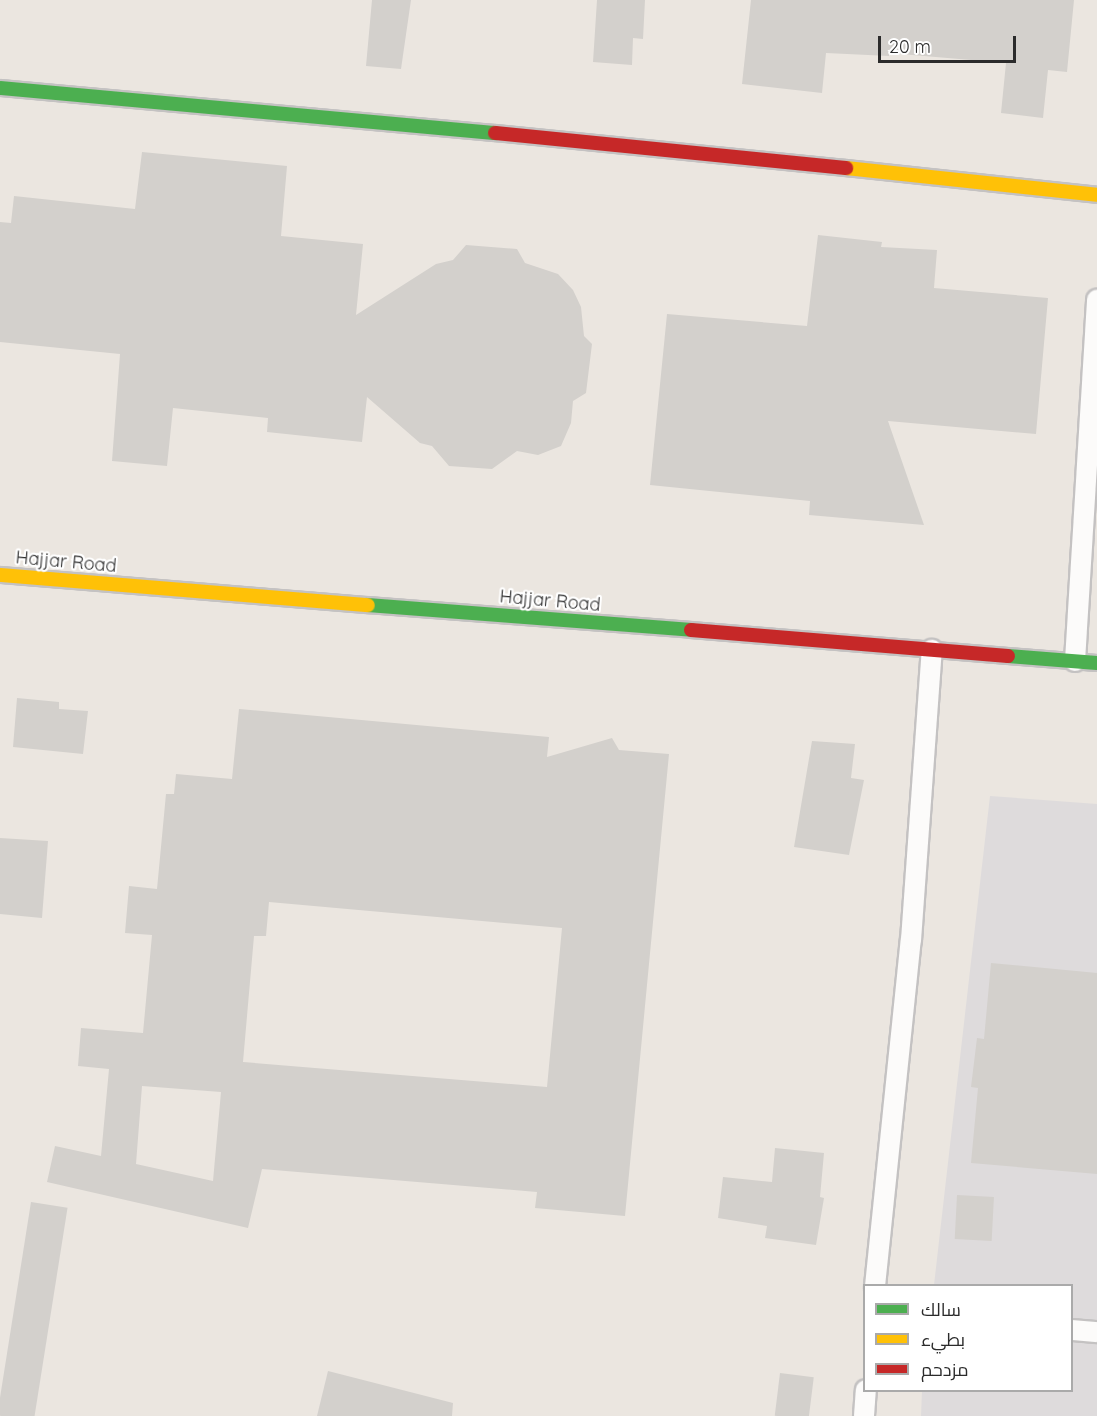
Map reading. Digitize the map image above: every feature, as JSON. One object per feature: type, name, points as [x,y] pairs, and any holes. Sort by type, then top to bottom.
[{"type":"street","points":[[0,88],[678,150],[1097,195]]},
{"type":"street","name":"Hajjar Road","points":[[0,575],[1097,663]]},
{"type":"lane","points":[[1075,661],[1096,300]]},
{"type":"lane","points":[[875,1284],[911,940],[932,650]]},
{"type":"lane","points":[[1073,1330],[1097,1332]]},
{"type":"lane","points":[[864,1416],[866,1392]]},
{"type":"shaded area","points":[[990,796],[1097,804],[1097,1416],[921,1416],[922,1392],[1073,1392],[1073,1284],[934,1284]]},
{"type":"building","points":[[372,0],[411,0],[401,69],[366,66]]},
{"type":"building","points":[[597,0],[645,0],[643,39],[633,38],[632,65],[593,62]]},
{"type":"building","points":[[751,0],[1074,0],[1067,72],[1048,70],[1043,118],[1001,113],[1006,63],[889,53],[889,56],[826,53],[822,93],[742,84]]},
{"type":"building","points":[[142,152],[287,166],[281,236],[363,244],[356,315],[436,264],[453,260],[466,245],[517,249],[525,263],[558,274],[573,290],[581,307],[584,336],[592,344],[586,393],[573,401],[571,423],[561,446],[538,455],[517,451],[492,469],[449,466],[432,446],[420,443],[367,397],[362,442],[267,432],[268,418],[173,408],[167,466],[112,461],[120,354],[0,342],[0,222],[11,223],[14,196],[135,209]]},
{"type":"building","points":[[818,235],[882,242],[881,247],[937,250],[934,288],[1048,298],[1036,434],[888,421],[924,525],[809,515],[810,501],[650,485],[667,314],[807,326]]},
{"type":"building","points":[[17,698],[59,702],[59,709],[88,711],[83,754],[13,747]]},
{"type":"building","points":[[239,709],[549,737],[547,757],[612,738],[619,750],[669,754],[625,1216],[535,1208],[537,1192],[262,1169],[248,1228],[47,1182],[55,1146],[101,1156],[109,1069],[78,1066],[81,1028],[143,1033],[152,935],[125,933],[129,886],[157,889],[166,794],[174,794],[176,774],[232,779]],"holes":[[[269,902],[562,928],[547,1087],[243,1062],[254,936],[266,936]],[[142,1086],[221,1092],[213,1181],[136,1164]]]},
{"type":"building","points":[[812,741],[855,744],[851,778],[864,780],[849,855],[794,847]]},
{"type":"building","points":[[0,838],[48,841],[42,918],[0,914]]},
{"type":"building","points":[[991,963],[1097,973],[1097,1174],[971,1163],[978,1088],[971,1087],[977,1038],[984,1039]]},
{"type":"building","points":[[775,1148],[824,1153],[820,1197],[824,1198],[816,1245],[765,1238],[767,1226],[718,1218],[723,1177],[772,1182]]},
{"type":"building","points":[[957,1195],[994,1197],[992,1241],[955,1239]]},
{"type":"building","points":[[31,1202],[68,1208],[35,1416],[0,1416],[0,1398]]},
{"type":"building","points":[[328,1371],[453,1403],[452,1416],[317,1416]]},
{"type":"building","points":[[780,1373],[814,1377],[809,1416],[775,1416]]},
{"type":"traffic: fast","points":[[0,88],[495,133]]},
{"type":"traffic: fast","points":[[368,605],[691,630]]},
{"type":"traffic: fast","points":[[1008,656],[1097,663]]},
{"type":"traffic: slow","points":[[846,168],[1097,195]]},
{"type":"traffic: slow","points":[[0,575],[368,605]]},
{"type":"traffic: jam","points":[[495,133],[846,168]]},
{"type":"traffic: jam","points":[[691,630],[1008,656]]}]
